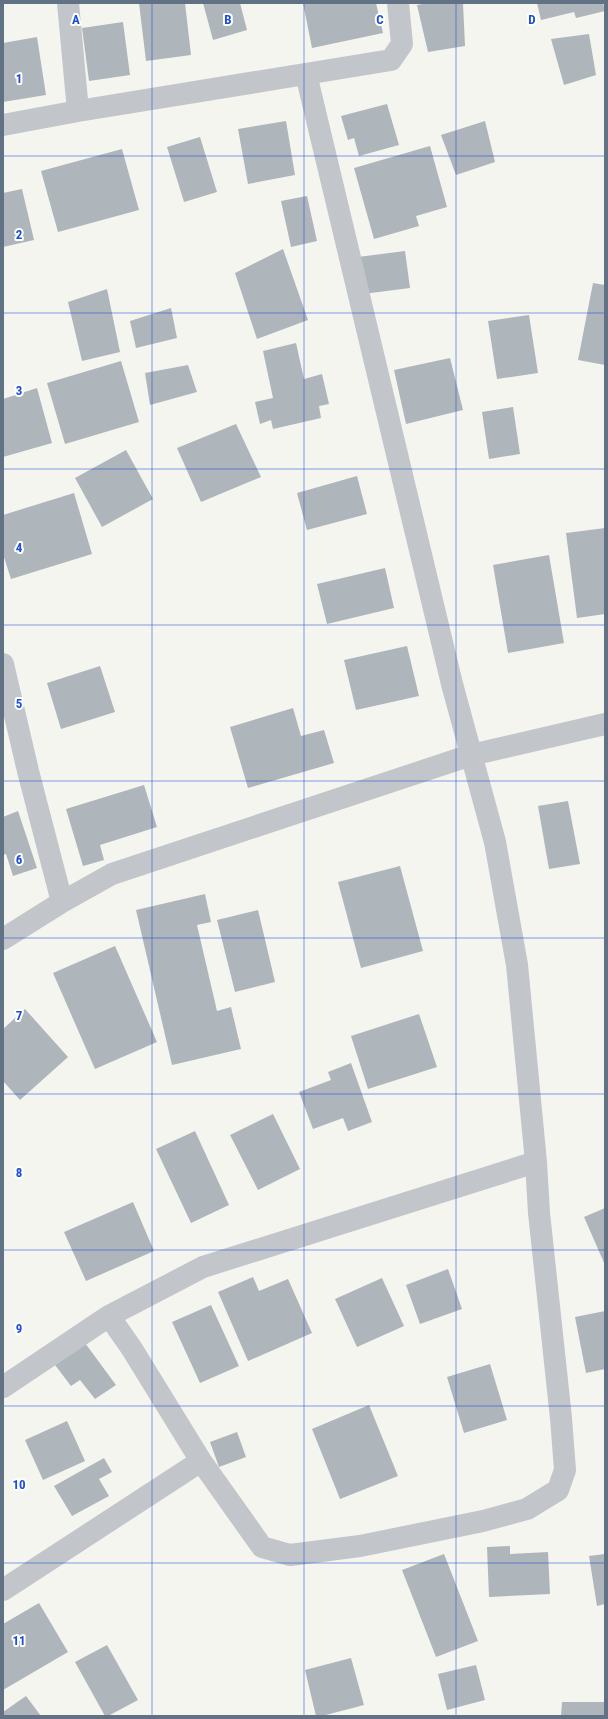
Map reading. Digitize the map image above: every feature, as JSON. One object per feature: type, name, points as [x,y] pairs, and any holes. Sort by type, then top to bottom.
[{"type":"street","points":[[68,3],[78,111]]},
{"type":"street","points":[[3,125],[78,111],[391,60],[402,44],[398,3]]},
{"type":"street","points":[[109,1316],[132,1349],[201,1461],[262,1547],[290,1555],[360,1546],[483,1521],[527,1509],[558,1490],[565,1470],[561,1418],[539,1213],[536,1162],[517,964],[495,842],[452,684],[306,74]]},
{"type":"street","points":[[3,664],[28,771],[62,902]]},
{"type":"street","points":[[3,939],[62,902],[112,874],[471,755],[605,724]]},
{"type":"street","points":[[3,1387],[109,1316],[202,1267],[536,1162]]},
{"type":"street","points":[[3,1590],[201,1461]]},
{"type":"building","points":[[139,3],[185,3],[191,55],[146,61]]},
{"type":"building","points":[[203,3],[240,3],[247,30],[213,40]]},
{"type":"building","points":[[303,3],[376,3],[383,33],[312,48]]},
{"type":"building","points":[[428,3],[463,3],[465,46],[428,52],[417,5]]},
{"type":"building","points":[[537,3],[603,3],[605,11],[576,18],[574,12],[541,20]]},
{"type":"building","points":[[123,22],[130,75],[89,81],[82,28]]},
{"type":"building","points":[[589,34],[596,75],[564,85],[551,39]]},
{"type":"building","points":[[37,37],[46,95],[3,102],[3,43]]},
{"type":"building","points":[[387,104],[399,145],[359,156],[354,138],[348,140],[341,116]]},
{"type":"building","points":[[286,121],[295,175],[248,184],[238,129]]},
{"type":"building","points":[[485,121],[495,162],[456,175],[441,135]]},
{"type":"building","points":[[200,137],[217,192],[184,202],[167,147]]},
{"type":"building","points":[[430,146],[447,207],[416,216],[419,226],[374,239],[354,168]]},
{"type":"building","points":[[122,149],[139,210],[58,232],[41,171]]},
{"type":"building","points":[[22,189],[34,240],[3,247],[3,193]]},
{"type":"building","points":[[307,196],[317,241],[291,247],[281,201]]},
{"type":"building","points":[[283,249],[308,320],[257,339],[235,273]]},
{"type":"building","points":[[405,251],[410,288],[363,294],[358,257]]},
{"type":"building","points":[[593,283],[605,285],[605,365],[578,360]]},
{"type":"building","points":[[107,289],[120,352],[82,361],[68,302]]},
{"type":"building","points":[[171,308],[177,338],[136,348],[130,321]]},
{"type":"building","points":[[529,315],[538,373],[497,379],[488,321]]},
{"type":"building","points":[[296,343],[304,379],[322,374],[329,404],[319,406],[321,418],[273,429],[271,420],[260,424],[255,402],[273,398],[263,351]]},
{"type":"building","points":[[450,358],[463,410],[406,424],[394,370]]},
{"type":"building","points":[[121,361],[139,422],[65,444],[47,383]]},
{"type":"building","points":[[188,365],[197,392],[150,405],[145,373]]},
{"type":"building","points":[[37,388],[52,443],[3,457],[3,399]]},
{"type":"building","points":[[513,407],[520,454],[489,459],[482,412]]},
{"type":"building","points":[[236,424],[261,477],[201,502],[177,448]]},
{"type":"building","points":[[126,450],[153,499],[102,527],[75,478]]},
{"type":"building","points":[[357,476],[367,514],[307,530],[297,493]]},
{"type":"building","points":[[74,493],[92,554],[11,579],[3,554],[3,515]]},
{"type":"building","points":[[605,528],[605,614],[577,618],[566,533]]},
{"type":"building","points":[[549,555],[564,643],[508,653],[493,565]]},
{"type":"building","points":[[385,568],[394,608],[327,624],[317,584]]},
{"type":"building","points":[[407,646],[419,696],[356,710],[344,660]]},
{"type":"building","points":[[100,666],[115,712],[61,729],[47,683]]},
{"type":"building","points":[[293,708],[301,736],[324,730],[334,763],[248,788],[230,727]]},
{"type":"building","points":[[144,785],[157,827],[100,845],[104,860],[83,866],[66,809]]},
{"type":"building","points":[[568,801],[580,864],[549,869],[538,806]]},
{"type":"building","points":[[18,811],[37,868],[13,876],[6,854],[3,855],[3,817]]},
{"type":"building","points":[[400,866],[423,951],[361,968],[338,882]]},
{"type":"building","points":[[205,894],[211,922],[197,925],[217,1011],[231,1007],[241,1049],[172,1065],[136,910]]},
{"type":"building","points":[[258,910],[275,982],[235,992],[217,920]]},
{"type":"building","points":[[115,946],[157,1042],[95,1069],[53,973]]},
{"type":"building","points":[[25,1009],[68,1057],[20,1100],[3,1081],[3,1029]]},
{"type":"building","points":[[419,1014],[437,1067],[368,1089],[351,1036]]},
{"type":"building","points":[[351,1063],[372,1122],[348,1131],[343,1118],[313,1129],[299,1092],[331,1080],[328,1072]]},
{"type":"building","points":[[273,1114],[300,1169],[258,1190],[230,1135]]},
{"type":"building","points":[[195,1131],[229,1205],[191,1223],[156,1149]]},
{"type":"building","points":[[133,1202],[154,1251],[86,1281],[64,1232]]},
{"type":"building","points":[[605,1208],[605,1265],[584,1217]]},
{"type":"building","points":[[448,1269],[462,1309],[420,1324],[406,1285]]},
{"type":"building","points":[[253,1277],[259,1291],[288,1279],[312,1333],[248,1361],[218,1292]]},
{"type":"building","points":[[382,1278],[404,1326],[357,1347],[335,1299]]},
{"type":"building","points":[[211,1305],[239,1366],[200,1383],[172,1322]]},
{"type":"building","points":[[605,1311],[605,1369],[586,1373],[575,1317]]},
{"type":"building","points":[[85,1343],[116,1385],[95,1399],[80,1380],[71,1386],[55,1365]]},
{"type":"building","points":[[490,1364],[507,1420],[464,1433],[447,1377]]},
{"type":"building","points":[[369,1405],[398,1476],[340,1499],[312,1429]]},
{"type":"building","points":[[67,1421],[85,1461],[43,1480],[25,1440]]},
{"type":"building","points":[[237,1432],[246,1457],[219,1467],[210,1442]]},
{"type":"building","points":[[104,1458],[112,1472],[99,1479],[109,1496],[72,1516],[54,1486]]},
{"type":"building","points":[[510,1546],[510,1554],[548,1552],[550,1594],[489,1597],[487,1547]]},
{"type":"building","points":[[444,1554],[478,1641],[436,1657],[402,1570]]},
{"type":"building","points":[[605,1554],[605,1604],[597,1606],[589,1556]]},
{"type":"building","points":[[39,1603],[68,1652],[3,1690],[3,1624]]},
{"type":"building","points":[[107,1645],[138,1700],[108,1716],[105,1716],[75,1662]]},
{"type":"building","points":[[351,1658],[364,1705],[322,1716],[316,1716],[305,1670]]},
{"type":"building","points":[[476,1665],[485,1700],[447,1710],[438,1674]]},
{"type":"building","points":[[26,1696],[41,1716],[3,1716],[3,1712]]},
{"type":"building","points":[[562,1702],[605,1702],[605,1716],[561,1716]]}]
